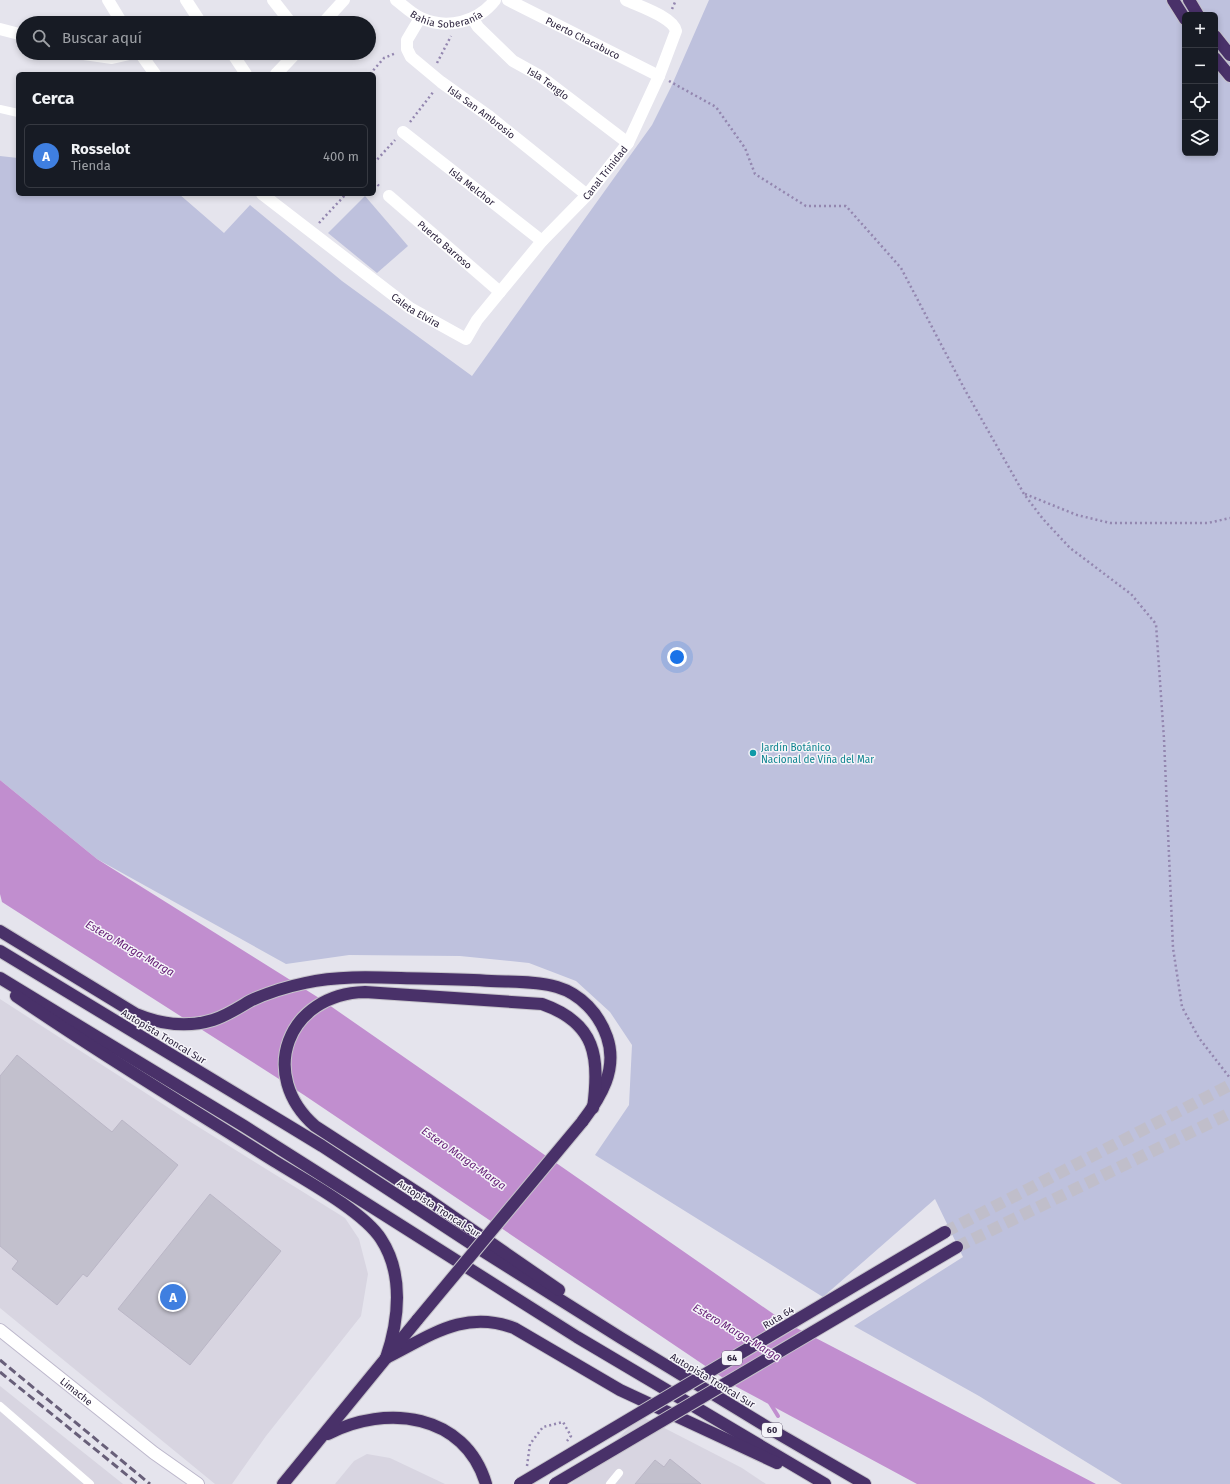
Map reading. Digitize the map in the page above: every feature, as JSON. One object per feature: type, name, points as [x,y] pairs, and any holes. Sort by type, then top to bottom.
[{"type":"highway","points":[[1173,0],[1182,14]]},
{"type":"highway","points":[[1189,0],[1196,12]]},
{"type":"highway","points":[[1218,40],[1230,55]]},
{"type":"highway","points":[[1218,62],[1230,76]]},
{"type":"highway","points":[[0,931],[136,1014],[148,1019],[173,1024],[200,1023],[214,1020],[252,1001],[287,987],[342,978],[466,980],[533,983],[558,987],[570,992],[590,1007],[604,1028],[610,1052],[609,1076],[602,1093],[593,1108],[283,1484]]},
{"type":"highway","name":"Autopista Troncal Sur","points":[[0,951],[322,1146],[470,1243],[621,1338],[777,1433],[865,1484]]},
{"type":"highway","points":[[0,978],[250,1130],[578,1337],[824,1484]]},
{"type":"highway","points":[[0,985],[79,1040],[311,1184],[350,1210],[373,1229],[380,1238],[391,1259],[396,1282],[397,1294],[393,1338],[386,1358]]},
{"type":"highway","points":[[593,1108],[597,1076],[594,1053],[583,1032],[574,1022],[559,1011],[542,1004],[376,993],[353,992],[342,994],[320,1003],[302,1018],[290,1038],[285,1062],[288,1086],[292,1098],[306,1118],[540,1276],[621,1338]]},
{"type":"highway","name":"Ruta 64","points":[[520,1484],[945,1232]]},
{"type":"highway","name":"64","points":[[555,1484],[957,1247]]},
{"type":"highway","points":[[386,1358],[456,1324],[478,1321],[502,1324],[514,1328],[620,1390],[714,1435],[824,1484]]},
{"type":"highway","points":[[323,1436],[339,1428],[369,1419],[396,1416],[421,1420],[442,1429],[460,1443],[476,1460],[486,1484]]},
{"type":"street","points":[[108,0],[118,16]]},
{"type":"street","points":[[186,0],[196,16]]},
{"type":"street","points":[[273,0],[286,16]]},
{"type":"street","points":[[329,16],[344,0]]},
{"type":"street","name":"Bahía Soberanía","points":[[396,0],[420,18],[441,23],[458,23],[473,19],[495,0]]},
{"type":"street","name":"Puerto Chacabuco","points":[[508,0],[659,76]]},
{"type":"street","name":"Canal Trinidad","points":[[500,292],[542,241],[587,195],[628,143],[659,76],[676,32],[675,27],[668,20],[626,0]]},
{"type":"street","points":[[407,49],[407,40],[420,18]]},
{"type":"street","name":"Isla Tenglo","points":[[473,19],[478,26],[513,61],[540,76],[628,143]]},
{"type":"street","points":[[0,29],[16,33]]},
{"type":"street","name":"Isla San Ambrosio","points":[[407,49],[411,57],[431,74],[490,116],[587,195]]},
{"type":"street","points":[[145,60],[154,72]]},
{"type":"street","points":[[237,60],[245,72]]},
{"type":"street","points":[[278,72],[289,60]]},
{"type":"street","name":"Isla Melchor","points":[[403,132],[542,241]]},
{"type":"street","points":[[265,196],[312,231]]},
{"type":"street","name":"Puerto Barroso","points":[[390,196],[500,292]]},
{"type":"street","name":"Caleta Elvira","points":[[312,231],[410,308],[466,339],[477,320],[500,292]]},
{"type":"street","name":"Limache","points":[[0,1330],[154,1453],[198,1484]]},
{"type":"street","name":"Limache","points":[[154,1453],[187,1484]]},
{"type":"lane","points":[[0,109],[16,113]]},
{"type":"lane","points":[[0,1406],[90,1484]]},
{"type":"lane","points":[[610,1484],[619,1473]]},
{"type":"path","points":[[431,74],[458,23]]},
{"type":"path","points":[[372,72],[384,58],[407,49]]},
{"type":"path","points":[[659,76],[716,107],[745,148],[755,174],[806,206],[846,206],[901,268],[965,390],[1024,494],[1042,519],[1070,548],[1131,594],[1156,624],[1164,739],[1173,948],[1182,1007],[1199,1038],[1230,1078]]},
{"type":"path","points":[[312,231],[344,196]]},
{"type":"path","points":[[1024,494],[1077,516],[1110,523],[1208,523],[1230,518]]},
{"type":"path","points":[[534,1460],[528,1463],[530,1444],[543,1427],[563,1422],[571,1436],[563,1445]]},
{"type":"shaded area","name":"Jardín Botánico Nacional de Viña del Mar","points":[[709,0],[1230,0],[1230,1484],[1122,1484],[979,1396],[854,1326],[963,1257],[935,1199],[823,1297],[595,1155],[629,1105],[632,1045],[610,1012],[576,981],[529,963],[460,956],[349,955],[286,964],[97,859],[0,780],[0,156],[16,158],[16,196],[181,196],[224,233],[250,205],[342,281],[472,376],[652,125],[671,87]]},
{"type":"shaded area","points":[[365,196],[408,246],[377,273],[328,233]]},
{"type":"shaded area","points":[[0,999],[189,1121],[345,1218],[359,1239],[368,1274],[361,1316],[266,1436],[232,1484],[215,1484],[0,1308]]},
{"type":"shaded area","points":[[0,1386],[123,1484],[0,1484]]},
{"type":"shaded area","points":[[641,1416],[742,1468],[766,1484],[571,1484]]},
{"type":"shaded area","points":[[367,1454],[390,1458],[445,1484],[335,1484],[354,1461]]},
{"type":"water","name":"Estero Marga-Marga","points":[[0,780],[97,859],[319,998],[785,1322],[1096,1484],[917,1484],[735,1386],[304,1095],[2,902],[0,894]]},
{"type":"building","points":[[17,1055],[112,1132],[122,1120],[178,1165],[87,1277],[83,1274],[57,1305],[12,1269],[18,1261],[0,1246],[0,1076]]},
{"type":"building","points":[[210,1194],[281,1251],[190,1365],[118,1309]]},
{"type":"building","points":[[670,1459],[701,1484],[635,1484],[655,1460],[664,1467]]},
{"type":"waterway","points":[[770,1403],[778,1416]]},
{"type":"tunnel","points":[[945,1232],[1230,1085]]},
{"type":"tunnel","points":[[957,1247],[1230,1113]]},
{"type":"railway","points":[[0,1360],[150,1484]]},
{"type":"railway","points":[[0,1372],[138,1484]]},
{"type":"place","name":"Jardín Botánico Nacional de Viña del Mar","points":[[753,753]]},
{"type":"place","name":"Rosselot","points":[[173,1297]]}]
